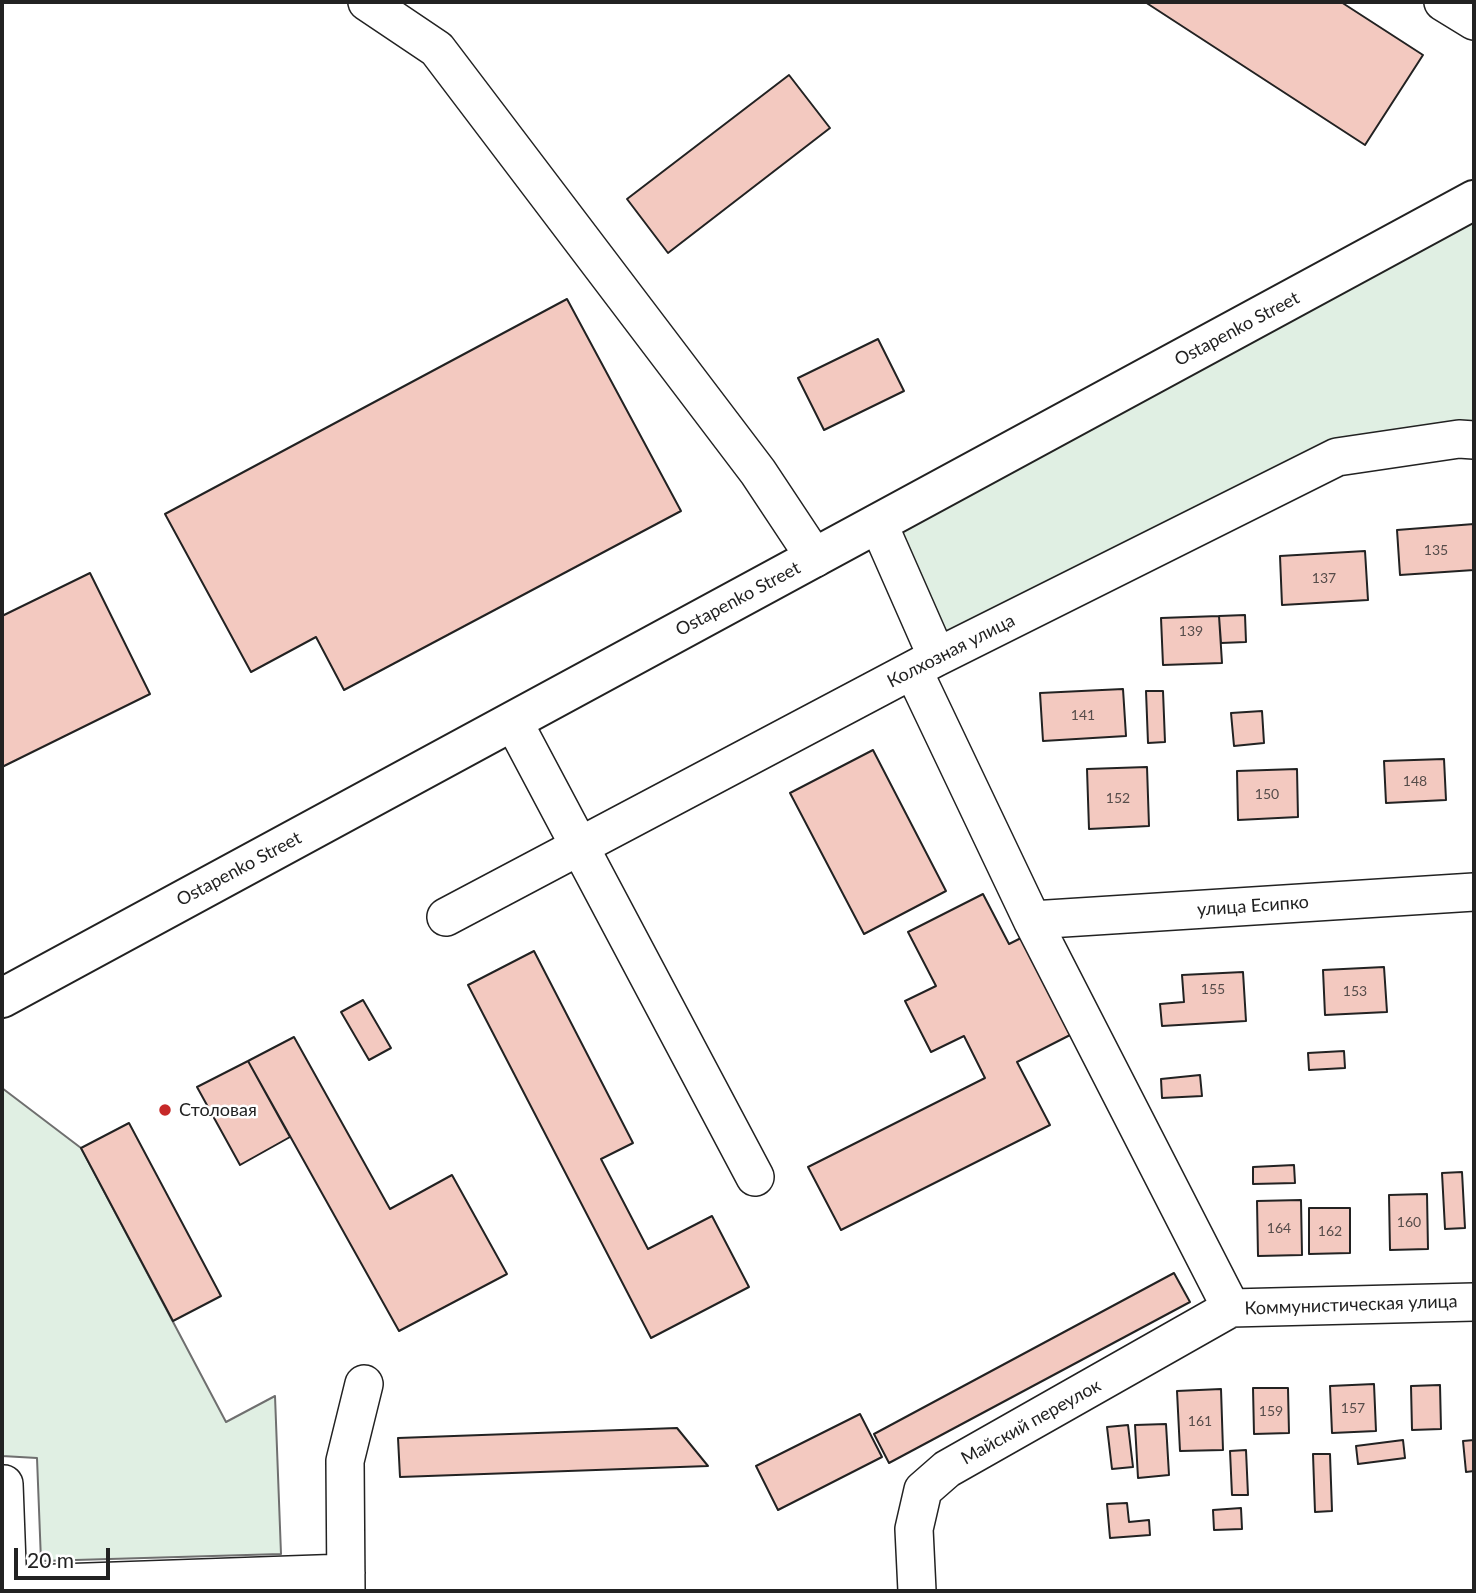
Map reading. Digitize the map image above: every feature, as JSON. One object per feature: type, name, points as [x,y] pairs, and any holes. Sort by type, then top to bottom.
[{"type":"main road","name":"Ostapenko Street","points":[[2,998],[1474,200]]},
{"type":"street","points":[[367,2],[437,49],[758,472],[815,558]]},
{"type":"street","points":[[1443,2],[1474,21]]},
{"type":"street","name":"Колхозная улица","points":[[446,917],[925,664],[1337,457],[1460,439],[1474,440]]},
{"type":"street","name":"Коммунистическая улица","points":[[878,523],[925,664],[1032,920],[1231,1308],[1474,1302]]},
{"type":"street","points":[[513,721],[755,1177]]},
{"type":"street","name":"улица Есипко","points":[[1032,920],[1474,892]]},
{"type":"street","name":"Майский переулок","points":[[917,1591],[914,1529],[923,1490],[947,1469],[1231,1308]]},
{"type":"street","points":[[2,1484],[6,1587],[346,1582],[345,1461],[364,1384]]},
{"type":"green space","points":[[1474,200],[1474,440],[1337,457],[937,657],[878,523]]},
{"type":"green space","points":[[2,1088],[81,1148],[226,1422],[275,1396],[281,1554],[41,1561],[37,1458],[2,1456]]},
{"type":"building","points":[[1145,2],[1341,2],[1423,55],[1365,145]]},
{"type":"building","points":[[789,75],[830,128],[668,253],[627,199]]},
{"type":"building","points":[[567,299],[681,511],[344,690],[316,637],[251,672],[165,514]]},
{"type":"building","points":[[878,339],[904,391],[824,430],[798,378]]},
{"type":"building","points":[[1474,524],[1474,570],[1400,575],[1397,530]]},
{"type":"building","points":[[1365,551],[1368,600],[1282,605],[1280,556]]},
{"type":"building","points":[[90,573],[150,694],[2,767],[2,616]]},
{"type":"building","points":[[1245,615],[1246,642],[1221,643],[1219,616]]},
{"type":"building","points":[[1219,616],[1222,663],[1163,665],[1161,618]]},
{"type":"building","points":[[1123,689],[1126,736],[1043,741],[1040,693]]},
{"type":"building","points":[[1146,691],[1163,691],[1165,742],[1148,743]]},
{"type":"building","points":[[1262,711],[1264,743],[1234,746],[1231,713]]},
{"type":"building","points":[[873,750],[946,891],[864,934],[790,793]]},
{"type":"building","points":[[1444,759],[1446,800],[1386,803],[1384,761]]},
{"type":"building","points":[[1147,767],[1149,826],[1089,829],[1087,769]]},
{"type":"building","points":[[1297,769],[1298,817],[1238,820],[1237,771]]},
{"type":"building","points":[[983,894],[1009,944],[1027,935],[1076,1032],[1017,1062],[1050,1125],[841,1230],[808,1167],[985,1078],[964,1036],[931,1052],[905,1001],[936,986],[908,932]]},
{"type":"building","points":[[534,951],[633,1143],[601,1159],[648,1249],[712,1216],[749,1287],[651,1338],[468,985]]},
{"type":"building","points":[[1384,967],[1387,1012],[1325,1015],[1323,970]]},
{"type":"building","points":[[1243,972],[1246,1021],[1162,1026],[1160,1004],[1184,1002],[1182,975]]},
{"type":"building","points":[[363,1000],[391,1048],[369,1060],[341,1012]]},
{"type":"building","points":[[294,1037],[390,1209],[452,1175],[507,1274],[399,1331],[248,1061]]},
{"type":"building","points":[[1344,1051],[1345,1068],[1309,1070],[1308,1053]]},
{"type":"building","points":[[248,1061],[290,1137],[240,1165],[197,1087]]},
{"type":"building","points":[[1200,1075],[1202,1096],[1162,1098],[1161,1079]]},
{"type":"building","points":[[129,1123],[221,1296],[173,1321],[81,1148]]},
{"type":"building","points":[[1294,1165],[1295,1183],[1253,1184],[1253,1167]]},
{"type":"building","points":[[1462,1172],[1465,1228],[1445,1229],[1442,1173]]},
{"type":"building","points":[[1427,1194],[1428,1249],[1390,1250],[1389,1195]]},
{"type":"building","points":[[1301,1200],[1302,1255],[1258,1256],[1257,1201]]},
{"type":"building","points":[[1309,1208],[1350,1208],[1350,1253],[1309,1254]]},
{"type":"building","points":[[1174,1273],[1190,1302],[889,1463],[874,1434]]},
{"type":"building","points":[[1374,1384],[1376,1431],[1332,1433],[1330,1386]]},
{"type":"building","points":[[1440,1385],[1441,1429],[1412,1430],[1411,1386]]},
{"type":"building","points":[[1253,1388],[1288,1388],[1289,1433],[1254,1434]]},
{"type":"building","points":[[1221,1389],[1223,1450],[1180,1451],[1177,1391]]},
{"type":"building","points":[[860,1414],[882,1457],[778,1510],[756,1466]]},
{"type":"building","points":[[1166,1424],[1169,1475],[1138,1478],[1135,1425]]},
{"type":"building","points":[[1128,1425],[1133,1467],[1112,1469],[1107,1427]]},
{"type":"building","points":[[677,1428],[708,1466],[400,1477],[398,1438]]},
{"type":"building","points":[[1403,1440],[1405,1458],[1358,1464],[1356,1446]]},
{"type":"building","points":[[1474,1440],[1474,1471],[1466,1472],[1463,1441]]},
{"type":"building","points":[[1246,1450],[1248,1495],[1232,1495],[1230,1451]]},
{"type":"building","points":[[1313,1454],[1330,1454],[1332,1511],[1315,1512]]},
{"type":"building","points":[[1127,1503],[1129,1522],[1149,1520],[1150,1535],[1110,1538],[1107,1504]]},
{"type":"building","points":[[1241,1508],[1242,1529],[1214,1530],[1213,1510]]},
{"type":"place","name":"Столовая","points":[[165,1110]]}]
